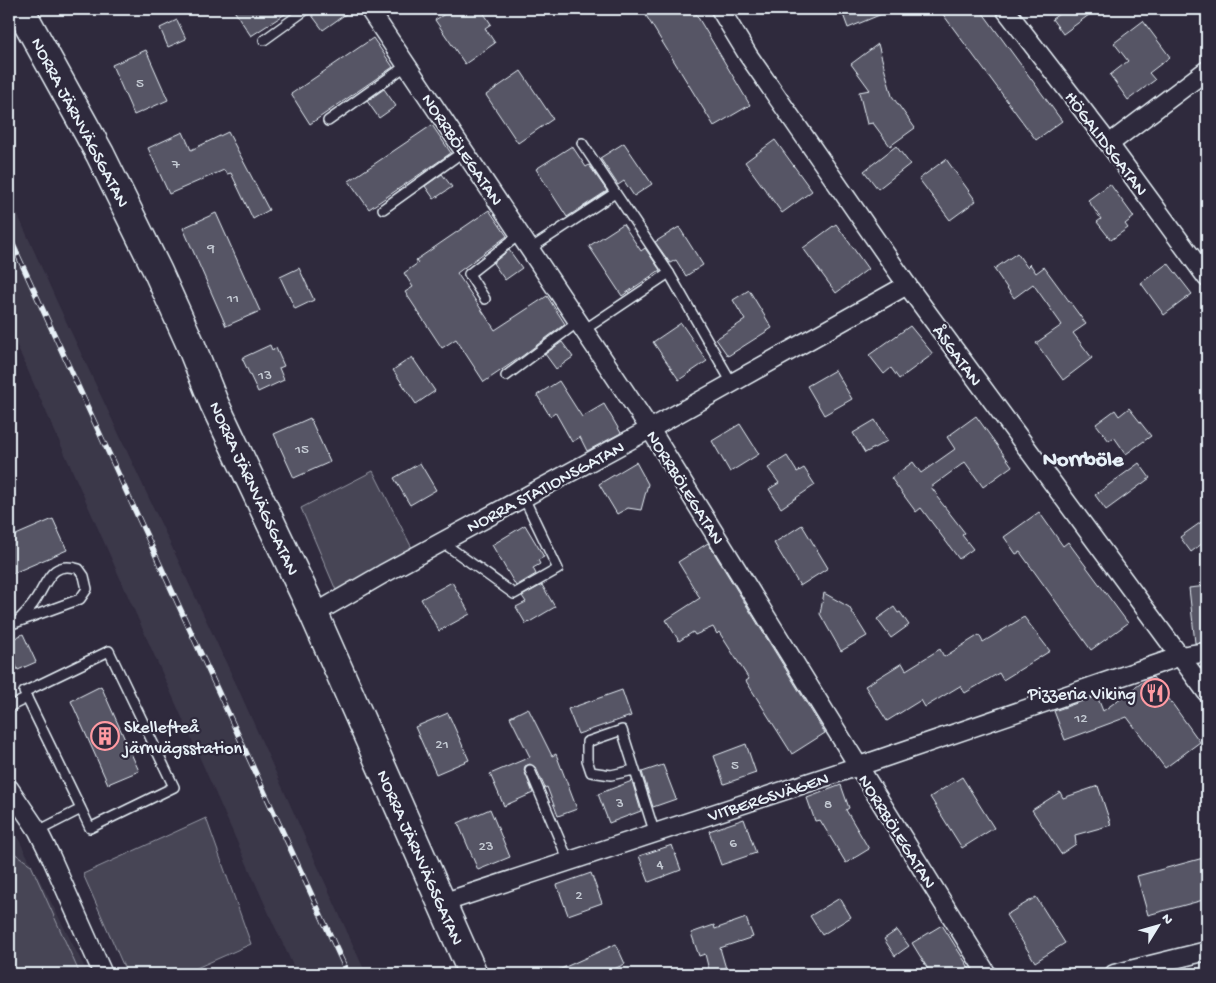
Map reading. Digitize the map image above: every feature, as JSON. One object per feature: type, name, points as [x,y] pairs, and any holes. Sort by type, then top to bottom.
[{"type":"main road","name":"NORRA JÄRNVÄGSGATAN","points":[[20,9],[100,154],[146,246],[190,343],[214,403],[314,614],[473,974]]},
{"type":"street","name":"NORRBÖLEGATAN","points":[[369,9],[650,429],[987,974]]},
{"type":"street","name":"ÅSGATAN","points":[[720,9],[748,55],[907,285],[1207,693]]},
{"type":"street","name":"HÖGALIDSGATAN","points":[[1005,9],[1109,144],[1207,278]]},
{"type":"street","points":[[1109,144],[1207,70]]},
{"type":"street","name":"NORRA STATIONSGATAN","points":[[314,614],[907,285]]},
{"type":"street","name":"VITBERGSVÄGEN","points":[[442,903],[655,834],[1181,656],[1207,652]]},
{"type":"street","points":[[9,791],[38,831],[102,974]]},
{"type":"street","points":[[1114,974],[1207,951]]},
{"type":"lane","points":[[264,40],[307,9]]},
{"type":"lane","points":[[328,122],[407,65]]},
{"type":"lane","points":[[582,143],[669,273],[732,383]]},
{"type":"lane","points":[[383,209],[464,151]]},
{"type":"lane","points":[[485,299],[469,274],[615,193]]},
{"type":"lane","points":[[506,376],[581,326],[669,273]]},
{"type":"lane","points":[[442,542],[514,594],[558,569],[524,498]]},
{"type":"lane","points":[[69,566],[79,569],[84,576],[87,589],[80,599],[13,624],[35,602],[50,574],[56,569],[69,566]]},
{"type":"lane","points":[[109,651],[174,787],[90,828],[81,809],[24,692],[109,651]]},
{"type":"lane","points":[[9,707],[27,698]]},
{"type":"lane","points":[[634,770],[611,775],[591,772],[587,760],[587,742],[622,730],[655,834]]},
{"type":"lane","points":[[530,770],[569,862]]},
{"type":"lane","points":[[38,831],[81,809]]},
{"type":"shaded area","points":[[9,195],[57,302],[237,686],[366,974],[297,974],[274,925],[9,328]]},
{"type":"shaded area","points":[[373,471],[414,552],[338,595],[301,508]]},
{"type":"shaded area","points":[[206,818],[251,944],[183,974],[127,974],[83,874]]},
{"type":"shaded area","points":[[9,819],[18,838],[88,974],[9,974]]},
{"type":"shaded area","points":[[14,853],[31,865],[79,972],[75,974],[18,974],[9,954],[9,854]]},
{"type":"building","points":[[233,9],[293,9],[251,36]]},
{"type":"building","points":[[313,9],[353,9],[323,30],[311,14]]},
{"type":"building","points":[[453,9],[481,9],[491,24],[485,28],[495,43],[465,64],[435,20]]},
{"type":"building","points":[[642,9],[693,9],[750,105],[714,126]]},
{"type":"building","points":[[841,9],[894,9],[848,28]]},
{"type":"building","points":[[939,9],[980,9],[1062,121],[1036,140]]},
{"type":"building","points":[[1066,9],[1097,9],[1063,34],[1052,19]]},
{"type":"building","points":[[177,20],[186,39],[168,47],[160,28]]},
{"type":"building","points":[[1143,21],[1170,57],[1149,73],[1155,80],[1128,100],[1110,75],[1128,61],[1114,43]]},
{"type":"building","points":[[373,38],[393,67],[310,124],[291,94]]},
{"type":"building","points":[[878,44],[892,96],[915,128],[890,146],[873,123],[867,124],[859,92],[870,90],[851,64]]},
{"type":"building","points":[[146,50],[168,100],[134,115],[112,65]]},
{"type":"building","points":[[521,71],[553,119],[518,143],[486,95]]},
{"type":"building","points":[[384,89],[396,106],[379,118],[367,101]]},
{"type":"building","points":[[432,125],[451,153],[369,209],[349,181]]},
{"type":"building","points":[[183,132],[191,150],[228,132],[269,210],[253,219],[231,173],[227,174],[224,170],[169,194],[148,148]]},
{"type":"building","points":[[775,140],[812,191],[782,213],[745,162]]},
{"type":"building","points":[[624,143],[652,184],[634,196],[624,181],[618,185],[600,158]]},
{"type":"building","points":[[572,146],[586,167],[589,165],[607,191],[567,217],[536,169]]},
{"type":"building","points":[[896,146],[910,164],[878,189],[864,171]]},
{"type":"building","points":[[946,159],[976,201],[950,220],[919,179]]},
{"type":"building","points":[[442,174],[452,187],[434,199],[425,186]]},
{"type":"building","points":[[1110,184],[1134,217],[1125,224],[1128,228],[1111,240],[1097,222],[1101,219],[1088,200]]},
{"type":"building","points":[[489,210],[507,236],[457,273],[495,330],[547,296],[565,324],[484,382],[456,339],[442,348],[405,292],[413,287],[404,273],[418,263],[416,260]]},
{"type":"building","points":[[216,213],[260,311],[226,326],[183,228]]},
{"type":"building","points":[[623,224],[641,251],[645,248],[660,270],[622,296],[589,246]]},
{"type":"building","points":[[836,224],[868,269],[836,293],[803,248]]},
{"type":"building","points":[[679,227],[703,265],[686,276],[676,260],[670,263],[655,242]]},
{"type":"building","points":[[509,250],[522,268],[505,280],[493,263]]},
{"type":"building","points":[[1017,253],[1027,267],[1030,264],[1036,273],[1044,267],[1086,324],[1073,333],[1092,358],[1063,380],[1036,343],[1062,325],[1033,284],[1014,298],[994,269]]},
{"type":"building","points":[[1168,263],[1192,294],[1164,315],[1141,283]]},
{"type":"building","points":[[299,268],[314,300],[295,309],[280,277]]},
{"type":"building","points":[[749,290],[772,328],[728,356],[716,339],[745,320],[733,300]]},
{"type":"building","points":[[681,323],[707,361],[679,380],[653,342]]},
{"type":"building","points":[[910,326],[933,354],[899,379],[891,368],[884,374],[869,355]]},
{"type":"building","points":[[562,342],[573,357],[556,369],[545,354]]},
{"type":"building","points":[[270,345],[272,350],[276,348],[284,366],[279,368],[284,380],[258,392],[242,358]]},
{"type":"building","points":[[412,357],[435,391],[416,404],[393,370]]},
{"type":"building","points":[[835,370],[852,399],[824,415],[807,386]]},
{"type":"building","points":[[559,381],[582,417],[604,404],[621,433],[587,451],[580,437],[572,442],[555,412],[550,416],[537,395]]},
{"type":"building","points":[[1129,408],[1151,436],[1126,454],[1114,437],[1109,441],[1096,424],[1115,410],[1119,416]]},
{"type":"building","points":[[976,416],[1012,466],[983,487],[965,462],[931,487],[965,533],[962,535],[973,549],[959,559],[921,508],[916,512],[891,478],[913,462],[921,473],[955,449],[947,437]]},
{"type":"building","points":[[310,418],[330,462],[294,478],[274,434]]},
{"type":"building","points":[[875,420],[887,441],[865,453],[853,433]]},
{"type":"building","points":[[740,424],[759,454],[730,472],[712,441]]},
{"type":"building","points":[[787,456],[797,472],[804,468],[815,485],[781,508],[769,489],[779,483],[768,468]]},
{"type":"building","points":[[636,462],[648,484],[641,510],[628,508],[617,514],[599,484]]},
{"type":"building","points":[[420,463],[436,490],[410,505],[394,478]]},
{"type":"building","points":[[1139,463],[1150,478],[1106,510],[1095,495]]},
{"type":"building","points":[[1039,512],[1063,546],[1068,542],[1128,623],[1091,650],[1020,552],[1016,554],[1004,537]]},
{"type":"building","points":[[1207,518],[1207,540],[1191,552],[1180,537]]},
{"type":"building","points":[[53,519],[67,550],[9,575],[9,538]]},
{"type":"building","points":[[525,525],[544,557],[538,560],[540,564],[533,568],[536,574],[516,586],[492,545]]},
{"type":"building","points":[[802,525],[828,568],[800,586],[774,543]]},
{"type":"building","points":[[708,543],[825,733],[792,754],[746,681],[749,679],[719,632],[717,634],[713,627],[695,635],[693,632],[679,641],[666,620],[700,598],[678,562]]},
{"type":"building","points":[[452,582],[470,614],[439,631],[421,599]]},
{"type":"building","points":[[542,585],[555,607],[526,624],[516,607],[526,602],[522,596]]},
{"type":"building","points":[[1207,586],[1207,642],[1195,643],[1189,588]]},
{"type":"building","points":[[824,593],[849,607],[867,636],[841,651],[820,614]]},
{"type":"building","points":[[894,607],[909,625],[891,638],[877,619]]},
{"type":"building","points":[[1024,617],[1050,651],[1003,680],[999,673],[965,693],[960,686],[925,707],[921,700],[887,721],[865,686],[902,663],[906,670],[940,649],[944,657],[979,635],[983,642]]},
{"type":"building","points":[[23,634],[36,662],[18,670],[9,651],[9,641]]},
{"type":"building","points":[[1153,677],[1200,742],[1165,768],[1127,717],[1065,740],[1054,711],[1097,696],[1103,711],[1147,679]]},
{"type":"building","name":"Skellefteå järnvägsstation","points":[[101,686],[139,771],[108,784],[71,701]]},
{"type":"building","points":[[622,690],[631,716],[578,734],[568,709]]},
{"type":"building","points":[[528,708],[552,756],[556,754],[577,809],[558,816],[547,787],[545,788],[536,768],[530,764],[525,766],[524,770],[533,793],[504,806],[490,774],[530,757],[510,717]]},
{"type":"building","points":[[448,713],[469,760],[436,774],[415,727]]},
{"type":"building","points":[[746,744],[756,773],[724,784],[714,756]]},
{"type":"building","points":[[663,765],[676,799],[653,807],[642,772]]},
{"type":"building","points":[[962,777],[994,828],[962,848],[930,797]]},
{"type":"building","points":[[632,781],[641,811],[609,823],[598,794]]},
{"type":"building","points":[[841,785],[849,808],[846,810],[869,849],[846,863],[820,820],[815,821],[807,798]]},
{"type":"building","points":[[1098,786],[1111,825],[1075,835],[1076,844],[1061,854],[1032,810],[1060,792],[1063,798]]},
{"type":"building","points":[[490,809],[510,857],[478,870],[458,823]]},
{"type":"building","points":[[744,819],[756,853],[721,865],[709,831]]},
{"type":"building","points":[[672,845],[681,870],[649,882],[639,856]]},
{"type":"building","points":[[1207,857],[1207,899],[1148,915],[1137,876]]},
{"type":"building","points":[[591,873],[602,903],[568,915],[557,885]]},
{"type":"building","points":[[1036,897],[1065,943],[1035,962],[1006,915]]},
{"type":"building","points":[[840,898],[851,917],[822,935],[810,916]]},
{"type":"building","points":[[746,918],[753,937],[720,948],[727,972],[710,974],[705,954],[699,956],[691,933],[714,925],[715,929]]},
{"type":"building","points":[[942,925],[973,974],[931,974],[912,943]]},
{"type":"building","points":[[897,930],[909,946],[895,956],[884,939]]},
{"type":"building","points":[[616,944],[625,964],[603,974],[550,974]]},
{"type":"railway","points":[[9,236],[348,974]]},
{"type":"railway","points":[[9,288],[12,296]]},
{"type":"place","name":"Pizzeria Viking","points":[[1155,693]]},
{"type":"place","name":"Skellefteå järnvägsstation","points":[[105,736]]},
{"type":"district","name":"Norrböle","points":[[1083,457]]}]
